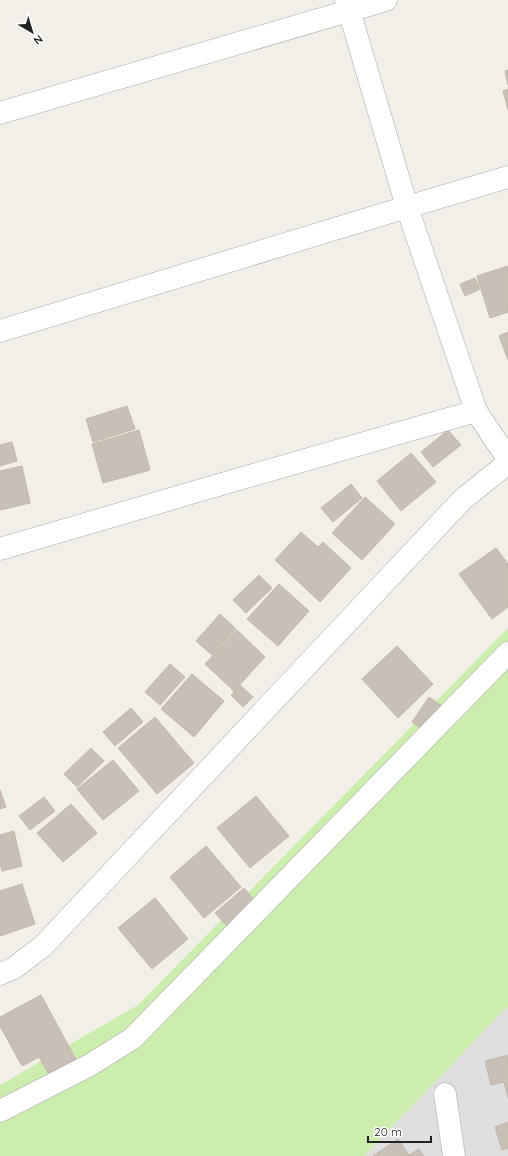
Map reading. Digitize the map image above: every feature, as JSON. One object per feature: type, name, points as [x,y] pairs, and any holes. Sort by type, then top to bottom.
[{"type":"street","points":[[0,113],[347,5],[386,0]]},
{"type":"street","points":[[347,5],[407,207],[476,412],[508,459]]},
{"type":"street","points":[[0,331],[508,177]]},
{"type":"street","points":[[0,549],[239,478],[476,412]]},
{"type":"street","points":[[0,974],[14,968],[43,946],[103,884],[463,499],[508,463]]},
{"type":"street","points":[[0,1111],[90,1065],[132,1038],[508,653]]},
{"type":"street","points":[[445,1094],[454,1156]]},
{"type":"shaded area","points":[[508,1006],[508,1156],[364,1156]]},
{"type":"green space","points":[[508,628],[508,1006],[364,1156],[0,1156],[0,1085],[138,1005]]},
{"type":"building","points":[[508,70],[508,85],[505,71]]},
{"type":"building","points":[[508,89],[508,110],[503,91]]},
{"type":"building","points":[[508,266],[508,312],[490,318],[477,276]]},
{"type":"building","points":[[475,278],[480,289],[465,296],[460,284]]},
{"type":"building","points":[[508,332],[508,360],[499,336]]},
{"type":"building","points":[[127,406],[135,429],[93,442],[86,419]]},
{"type":"building","points":[[139,430],[150,470],[103,483],[92,444]]},
{"type":"building","points":[[448,430],[461,445],[433,467],[421,452]]},
{"type":"building","points":[[12,442],[17,461],[0,466],[0,445]]},
{"type":"building","points":[[411,453],[436,482],[401,511],[377,481]]},
{"type":"building","points":[[22,466],[30,503],[0,510],[0,471]]},
{"type":"building","points":[[351,484],[362,498],[333,522],[321,508]]},
{"type":"building","points":[[365,497],[395,524],[362,560],[332,533]]},
{"type":"building","points":[[301,532],[318,547],[323,542],[351,568],[320,602],[275,560]]},
{"type":"building","points":[[496,548],[508,564],[508,607],[492,619],[459,574]]},
{"type":"building","points":[[259,575],[272,588],[246,613],[233,600]]},
{"type":"building","points":[[279,584],[309,611],[278,646],[247,619]]},
{"type":"building","points":[[220,614],[236,629],[212,655],[196,641]]},
{"type":"building","points":[[237,630],[265,657],[234,691],[205,664]]},
{"type":"building","points":[[397,646],[433,684],[398,718],[362,679]]},
{"type":"building","points":[[170,664],[185,677],[160,705],[145,692]]},
{"type":"building","points":[[192,674],[224,701],[194,737],[161,709]]},
{"type":"building","points":[[240,685],[253,697],[243,707],[231,695]]},
{"type":"building","points":[[429,697],[442,706],[425,731],[412,722]]},
{"type":"building","points":[[131,708],[143,722],[115,746],[103,732]]},
{"type":"building","points":[[155,717],[194,763],[157,794],[118,748]]},
{"type":"building","points":[[91,748],[104,761],[77,787],[64,774]]},
{"type":"building","points":[[113,760],[139,791],[103,820],[77,789]]},
{"type":"building","points":[[0,790],[6,807],[0,809]]},
{"type":"building","points":[[256,796],[289,836],[250,868],[217,828]]},
{"type":"building","points":[[44,797],[55,811],[30,830],[19,816]]},
{"type":"building","points":[[71,804],[97,833],[63,862],[37,833]]},
{"type":"building","points":[[14,831],[22,866],[2,871],[0,863],[0,835]]},
{"type":"building","points":[[206,846],[241,887],[204,918],[170,877]]},
{"type":"building","points":[[22,884],[35,924],[0,936],[0,891]]},
{"type":"building","points":[[244,888],[255,901],[227,926],[215,913]]},
{"type":"building","points":[[155,898],[188,939],[152,969],[118,928]]},
{"type":"building","points":[[41,995],[79,1065],[52,1080],[39,1057],[22,1066],[0,1026],[0,1017]]},
{"type":"building","points":[[508,1055],[508,1098],[504,1082],[491,1085],[485,1061]]},
{"type":"building","points":[[508,1122],[508,1148],[502,1150],[495,1127]]},
{"type":"building","points":[[398,1139],[409,1155],[419,1149],[424,1156],[373,1156]]}]
